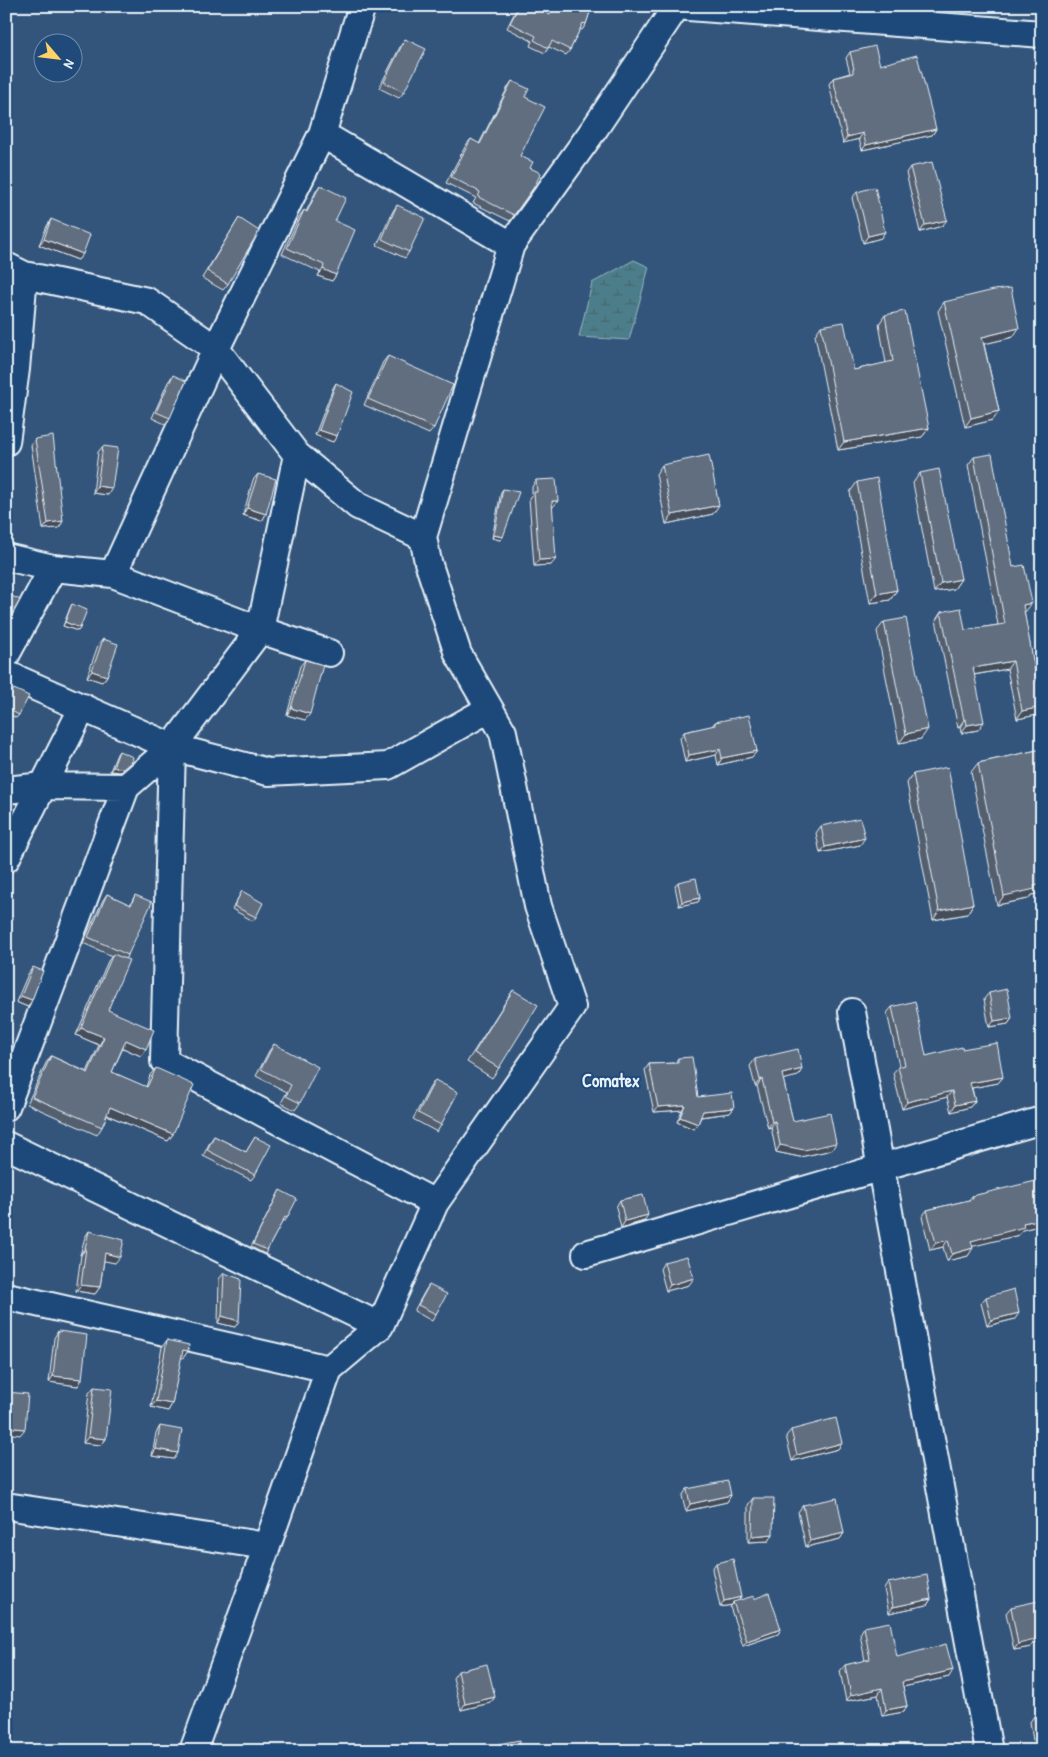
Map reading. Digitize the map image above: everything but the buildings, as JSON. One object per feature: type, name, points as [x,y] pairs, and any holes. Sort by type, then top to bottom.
[{"type":"street","points":[[113,574],[216,349],[322,134],[362,6]]},
{"type":"street","points":[[193,1751],[328,1369],[380,1326],[435,1203],[572,1007],[538,906],[503,732],[458,654],[428,562],[423,537],[511,245],[595,128],[676,7],[1042,34]]},
{"type":"street","points":[[322,134],[511,245]]},
{"type":"street","points":[[6,442],[16,369],[15,271],[147,301],[216,349],[297,455],[358,506],[423,537]]},
{"type":"street","points":[[6,1107],[126,787],[172,747],[260,630],[297,455]]},
{"type":"street","points":[[6,557],[53,568],[113,574],[260,630],[329,653]]},
{"type":"street","points":[[6,655],[53,568]]},
{"type":"street","points":[[6,674],[172,747],[268,772],[388,766],[489,709]]},
{"type":"street","points":[[6,860],[83,707]]},
{"type":"street","points":[[172,747],[164,1061],[435,1203]]},
{"type":"street","points":[[6,790],[43,786],[126,787]]},
{"type":"street","points":[[852,1012],[989,1751]]},
{"type":"street","points":[[586,1254],[1042,1120]]},
{"type":"street","points":[[6,1145],[380,1326]]},
{"type":"street","points":[[6,1296],[328,1369]]},
{"type":"street","points":[[6,1506],[267,1546]]},
{"type":"green space","points":[[634,260],[649,267],[629,340],[579,337],[592,283]]},
{"type":"district","name":"Comatex","points":[[611,1081]]}]
